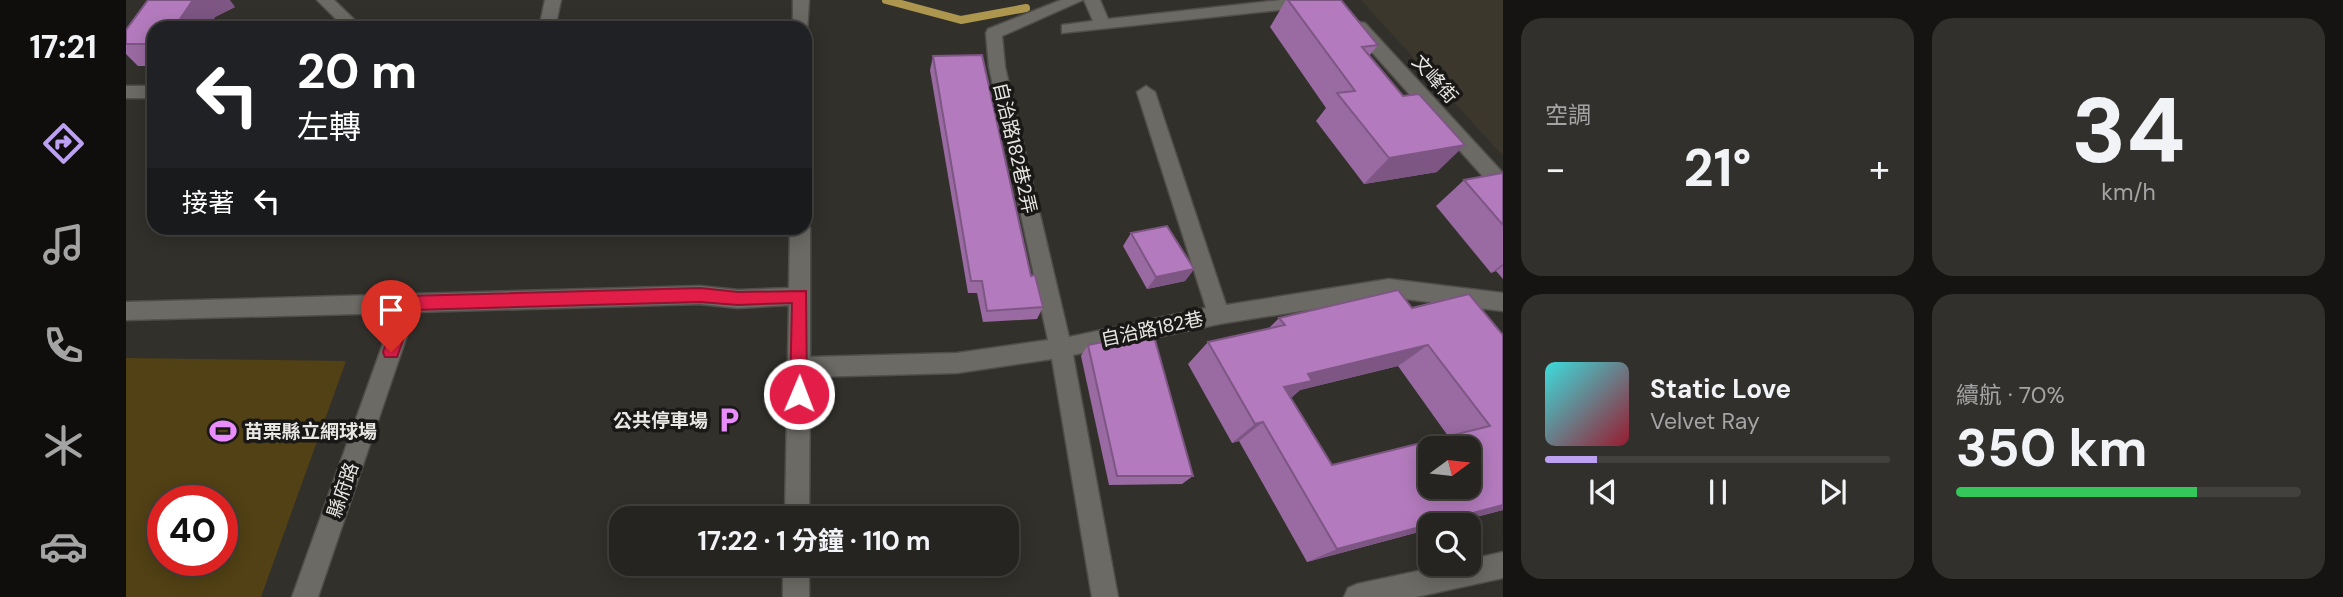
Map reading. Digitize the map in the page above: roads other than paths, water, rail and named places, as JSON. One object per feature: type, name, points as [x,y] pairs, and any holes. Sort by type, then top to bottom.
[{"type":"street","points":[[326,0],[348,21]]},
{"type":"street","points":[[548,21],[553,0]]},
{"type":"street","points":[[801,0],[801,21]]},
{"type":"street","name":"自治路182巷2弄","points":[[1061,348],[997,67],[994,33],[1075,0]]},
{"type":"street","points":[[1092,0],[1102,24]]},
{"type":"street","points":[[1068,29],[1326,0]]},
{"type":"street","name":"文峰街","points":[[1335,0],[1503,186]]},
{"type":"street","points":[[126,92],[147,92]]},
{"type":"street","points":[[1146,92],[1219,315]]},
{"type":"street","points":[[797,506],[800,235]]},
{"type":"street","name":"自治路182巷","points":[[799,369],[819,365],[957,363],[1061,348],[1219,315],[1389,288],[1503,302]]},
{"type":"street","points":[[126,311],[700,295],[738,299],[800,296]]},
{"type":"street","name":"縣府路","points":[[305,597],[408,303]]},
{"type":"street","points":[[1061,348],[1105,597]]},
{"type":"street","points":[[1357,597],[1503,565]]},
{"type":"street","points":[[796,576],[796,597]]},
{"type":"waterway","points":[[886,0],[961,20],[1026,8]]},
{"type":"place","name":"公共停車場","points":[[729,420]]},
{"type":"place","name":"苗栗縣立網球場","points":[[223,431]]}]
